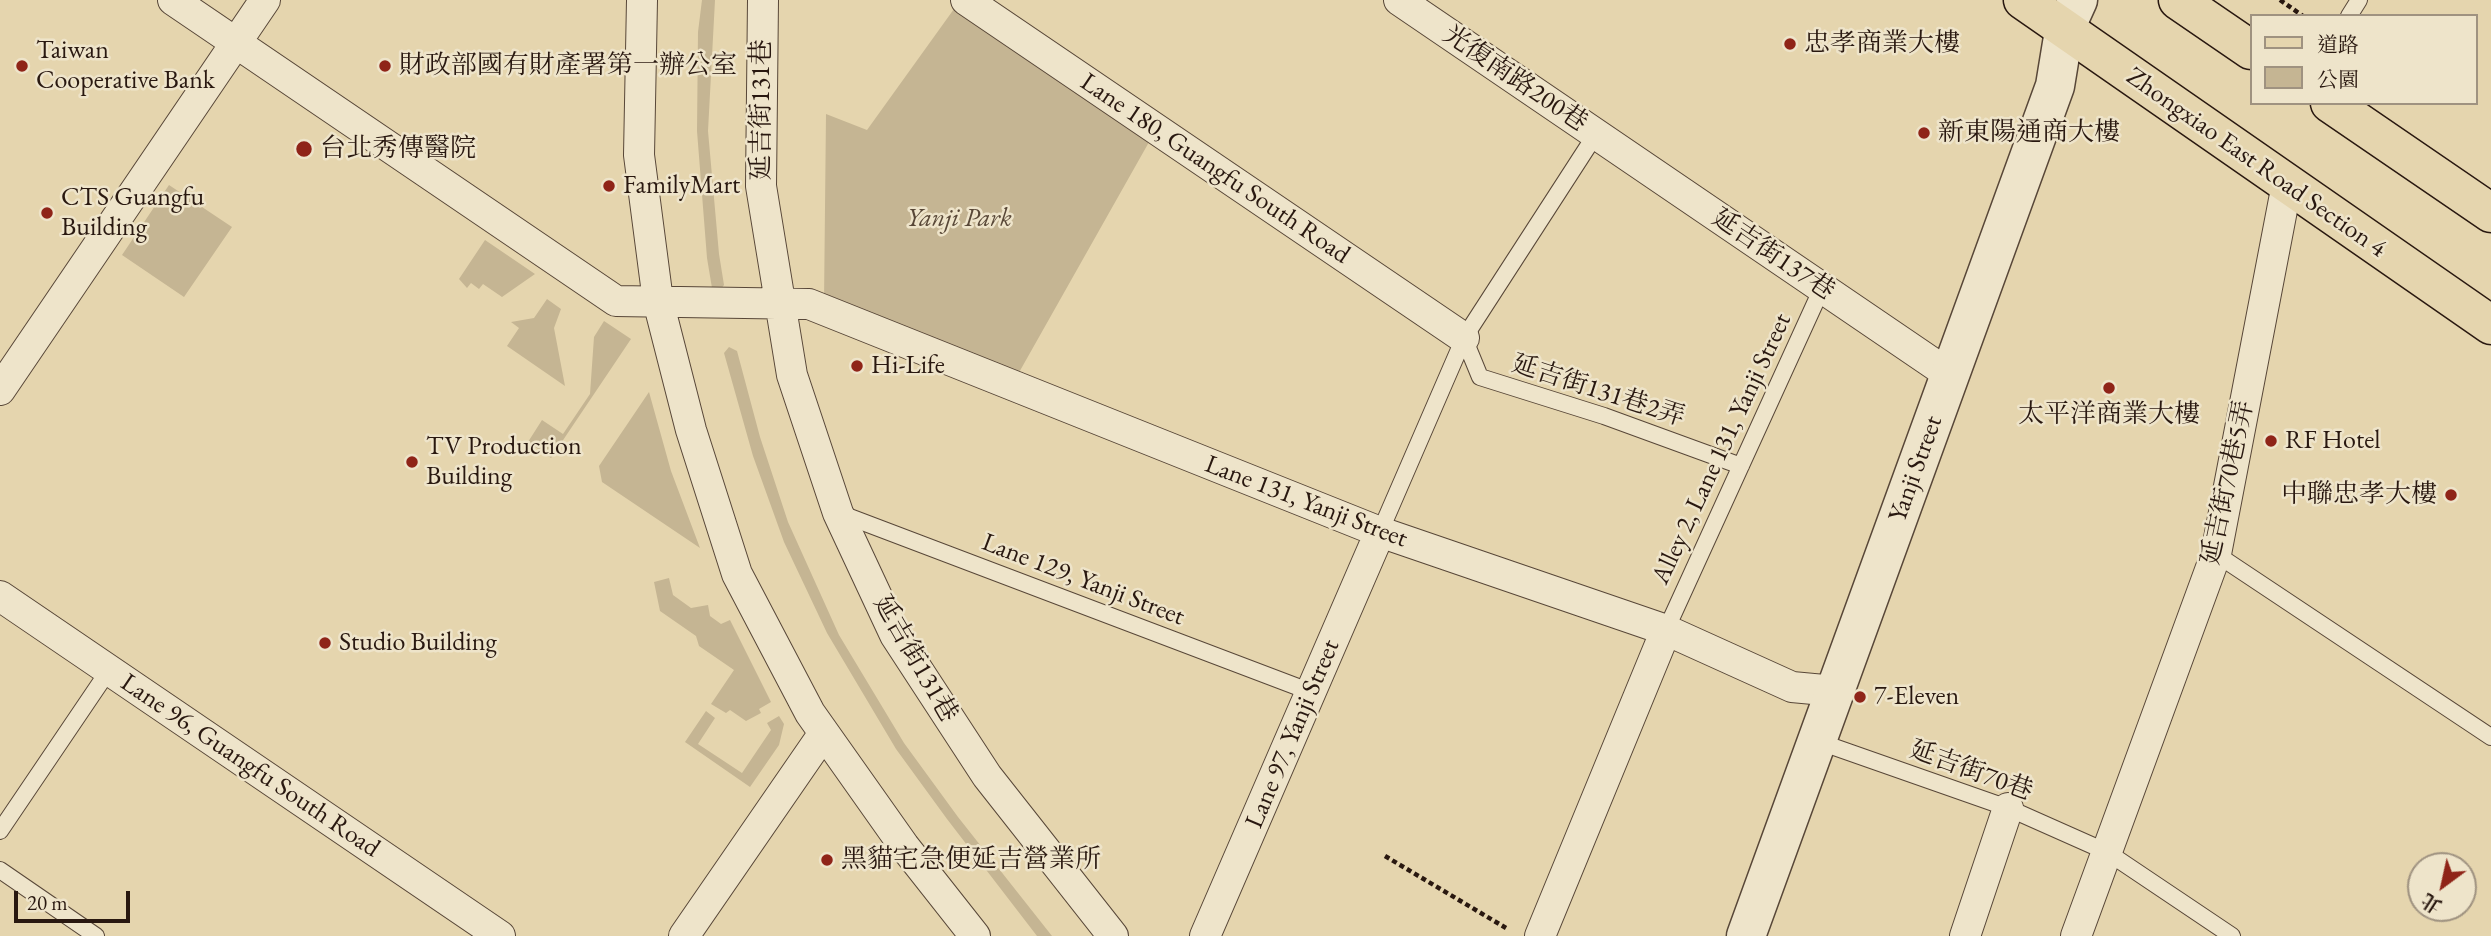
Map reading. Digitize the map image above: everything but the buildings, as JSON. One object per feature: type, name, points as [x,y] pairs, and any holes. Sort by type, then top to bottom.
[{"type":"main road","name":"Zhongxiao East Road Section 4","points":[[2023,0],[2071,15],[2287,184],[2491,325]]},
{"type":"main road","points":[[2178,0],[2250,49]]},
{"type":"main road","points":[[2333,105],[2491,213]]},
{"type":"street","points":[[173,0],[616,301],[780,303]]},
{"type":"street","points":[[0,390],[265,0]]},
{"type":"street","points":[[642,0],[639,155],[658,302],[691,429],[737,574],[810,713],[904,846],[975,936]]},
{"type":"street","name":"延吉街131巷","points":[[763,0],[761,186],[792,375],[838,513],[895,635],[909,657],[987,776],[1113,936]]},
{"type":"street","name":"Lane 180, Guangfu South Road","points":[[966,0],[1464,338]]},
{"type":"street","name":"光復南路200巷","points":[[1399,0],[1596,134]]},
{"type":"street","name":"Yanji Street","points":[[1746,936],[2055,86],[2071,15]]},
{"type":"street","name":"延吉街137巷","points":[[1596,134],[1950,375]]},
{"type":"street","name":"延吉街70巷5弄","points":[[2076,936],[2216,555],[2287,184]]},
{"type":"street","name":"Lane 131, Yanji Street","points":[[780,303],[809,304],[1380,532],[1666,630],[1792,687],[1835,691]]},
{"type":"street","name":"Lane 97, Yanji Street","points":[[1205,936],[1380,532]]},
{"type":"street","name":"Lane 96, Guangfu South Road","points":[[0,596],[500,936]]},
{"type":"street","points":[[1540,936],[1666,630]]},
{"type":"street","points":[[684,936],[824,733]]},
{"type":"street","points":[[1965,936],[2008,807]]},
{"type":"lane","points":[[1380,532],[1464,338],[1596,134]]},
{"type":"lane","name":"Alley 2, Lane 131, Yanji Street","points":[[1666,630],[1822,288]]},
{"type":"lane","name":"延吉街131巷2弄","points":[[1464,338],[1480,377],[1604,416],[1741,466]]},
{"type":"lane","name":"Lane 129, Yanji Street","points":[[838,513],[1311,692]]},
{"type":"lane","points":[[2216,555],[2491,737]]},
{"type":"lane","points":[[0,831],[109,670]]},
{"type":"lane","name":"延吉街70巷","points":[[1817,741],[2008,807],[2107,852],[2232,936]]},
{"type":"lane","points":[[0,870],[96,936]]},
{"type":"path","points":[[2280,0],[2301,14]]},
{"type":"path","points":[[1385,856],[1508,929]]},
{"type":"green space","points":[[702,0],[715,0],[708,131],[724,285],[720,290],[712,288],[707,258],[697,131],[698,32]]},
{"type":"green space","name":"Yanji Park","points":[[959,2],[1153,135],[1017,376],[824,302],[826,114],[867,130]]},
{"type":"green space","points":[[169,185],[232,227],[184,297],[122,255]]},
{"type":"green space","points":[[485,240],[535,274],[502,297],[483,284],[479,289],[471,283],[467,288],[459,279]]},
{"type":"green space","points":[[547,299],[561,309],[554,328],[565,386],[507,346],[519,328],[511,322],[534,318]]},
{"type":"green space","points":[[604,321],[631,339],[551,458],[528,442],[542,420],[563,434],[590,394],[594,337]]},
{"type":"green space","points":[[729,347],[737,351],[760,437],[788,522],[839,635],[904,743],[958,817],[1052,936],[1037,936],[947,819],[896,749],[827,633],[784,542],[753,456],[724,353]]},
{"type":"green space","points":[[649,392],[671,471],[700,548],[602,482],[599,466]]},
{"type":"green space","points":[[669,578],[673,595],[691,608],[708,605],[710,616],[721,624],[730,620],[771,702],[759,709],[761,713],[746,721],[730,710],[726,713],[711,704],[734,670],[699,646],[696,636],[660,611],[654,582]]},
{"type":"green space","points":[[706,711],[715,718],[698,744],[742,773],[771,730],[767,723],[779,716],[784,724],[779,745],[750,787],[685,742]]},
{"type":"place","name":"忠孝商業大樓","points":[[1790,44]]},
{"type":"place","name":"Taiwan Cooperative Bank","points":[[22,66]]},
{"type":"place","name":"財政部國有財產署第一辦公室","points":[[385,66]]},
{"type":"place","name":"新東陽通商大樓","points":[[1924,133]]},
{"type":"place","name":"台北秀傳醫院","points":[[304,149]]},
{"type":"place","name":"FamilyMart","points":[[609,186]]},
{"type":"place","name":"CTS Guangfu Building","points":[[47,213]]},
{"type":"place","name":"Hi-Life","points":[[857,366]]},
{"type":"place","name":"太平洋商業大樓","points":[[2109,388]]},
{"type":"place","name":"RF Hotel","points":[[2271,441]]},
{"type":"place","name":"TV Production Building","points":[[412,462]]},
{"type":"place","name":"中聯忠孝大樓","points":[[2451,495]]},
{"type":"place","name":"Studio Building","points":[[325,643]]},
{"type":"place","name":"7-Eleven","points":[[1860,697]]},
{"type":"place","name":"黑貓宅急便延吉營業所","points":[[827,860]]}]
